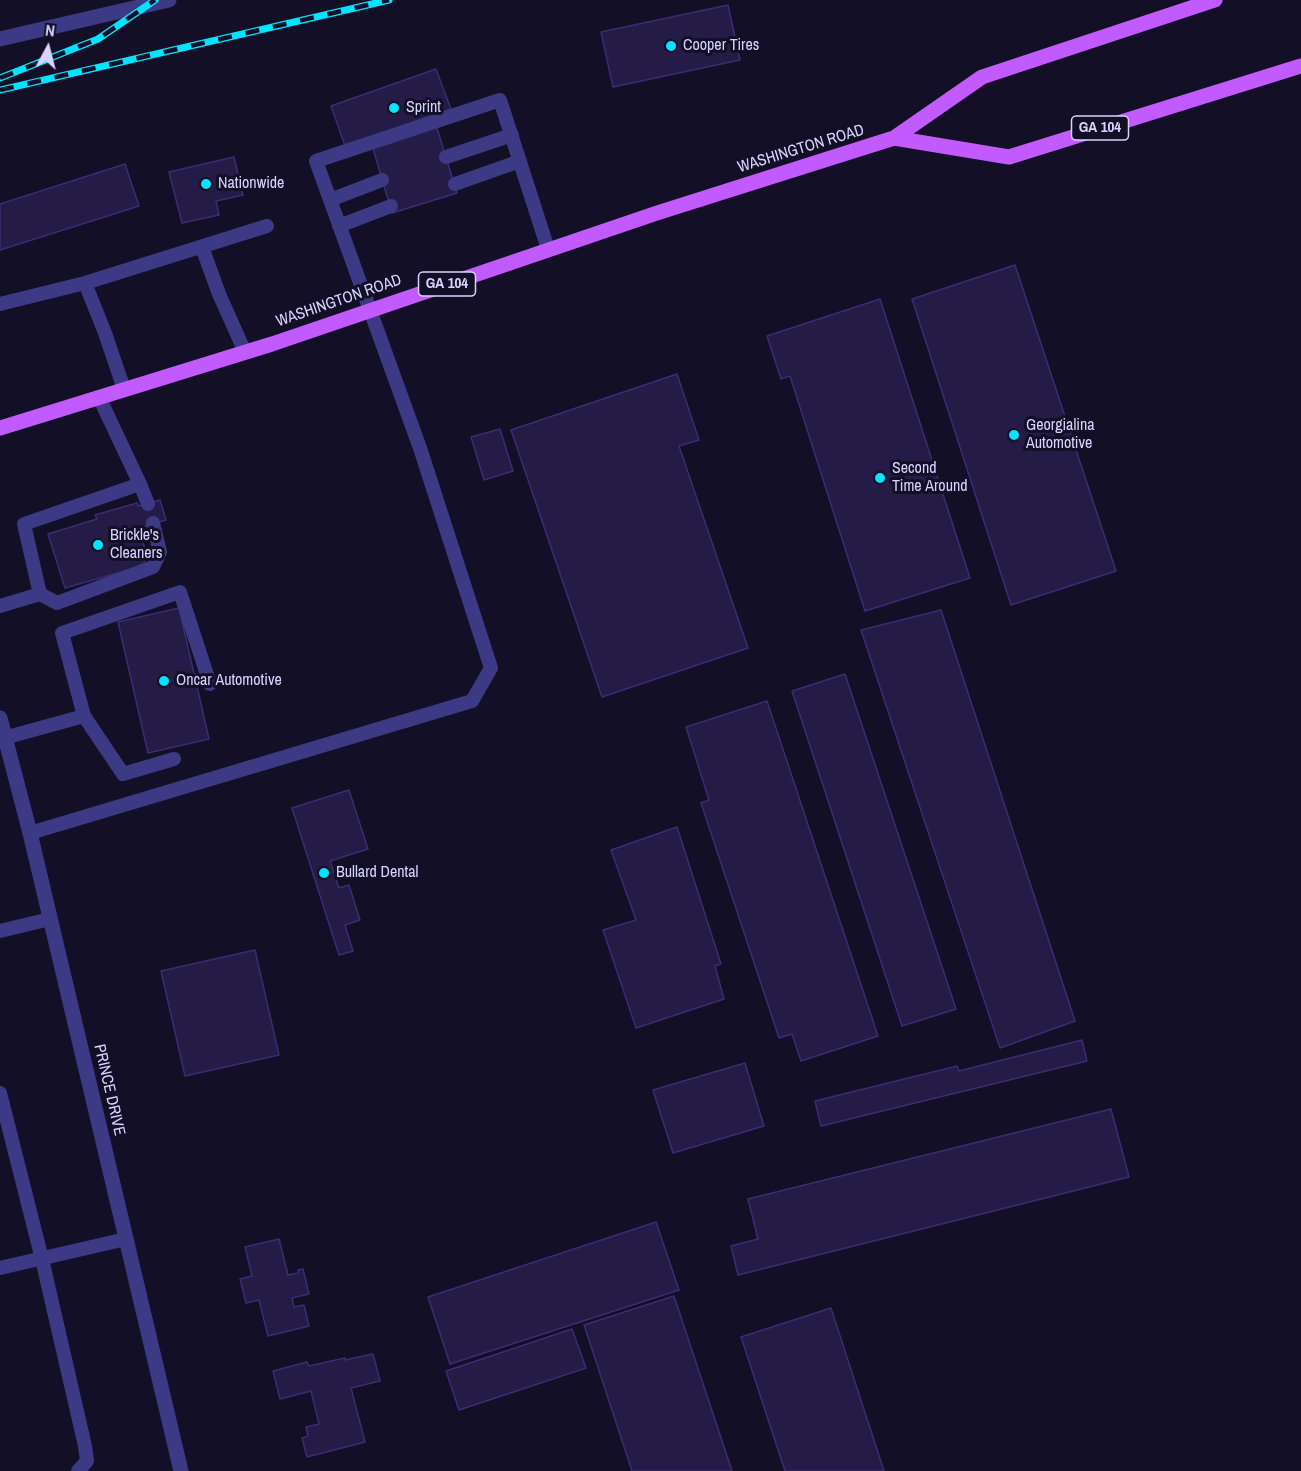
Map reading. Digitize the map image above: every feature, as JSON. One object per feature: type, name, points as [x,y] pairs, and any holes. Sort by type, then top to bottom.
[{"type":"main road","name":"WASHINGTON ROAD","points":[[0,428],[245,352],[657,213],[894,138],[982,77],[1215,0]]},
{"type":"main road","name":"WASHINGTON ROAD","points":[[894,138],[1009,157],[1301,66]]},
{"type":"street","points":[[0,39],[169,0]]},
{"type":"street","name":"PRINCE DRIVE","points":[[0,718],[30,833],[181,1471]]},
{"type":"lane","points":[[30,833],[472,701],[491,668],[420,448],[316,161],[500,100],[548,249]]},
{"type":"lane","points":[[446,157],[512,135]]},
{"type":"lane","points":[[455,184],[520,161]]},
{"type":"lane","points":[[330,200],[382,180]]},
{"type":"lane","points":[[339,226],[391,206]]},
{"type":"lane","points":[[0,304],[85,283],[267,226]]},
{"type":"lane","points":[[202,247],[219,294],[245,352]]},
{"type":"lane","points":[[85,283],[124,389]]},
{"type":"lane","points":[[99,397],[148,504]]},
{"type":"lane","points":[[40,594],[24,524],[140,484]]},
{"type":"lane","points":[[0,606],[40,594],[57,603],[153,567],[160,552],[153,523]]},
{"type":"lane","points":[[174,759],[123,774],[84,716],[62,633],[180,592],[210,684]]},
{"type":"lane","points":[[4,738],[84,716]]},
{"type":"lane","points":[[0,931],[50,919]]},
{"type":"lane","points":[[0,1093],[42,1259],[85,1446],[87,1461],[78,1471]]},
{"type":"lane","points":[[0,1268],[126,1239]]},
{"type":"building","name":"Cooper Tires","points":[[728,5],[740,60],[613,87],[601,32]]},
{"type":"building","points":[[436,69],[451,109],[345,146],[331,106]]},
{"type":"building","points":[[436,125],[457,193],[392,213],[372,145]]},
{"type":"building","name":"Nationwide","points":[[234,157],[243,195],[216,201],[219,215],[182,223],[169,172]]},
{"type":"building","points":[[125,164],[139,206],[0,250],[0,204]]},
{"type":"building","name":"Georgialina Automotive","points":[[1015,265],[1116,571],[1011,605],[912,299]]},
{"type":"building","name":"Second Time Around","points":[[880,299],[970,578],[865,611],[790,376],[781,379],[767,336]]},
{"type":"building","points":[[677,374],[699,440],[679,446],[748,648],[602,697],[511,430]]},
{"type":"building","points":[[500,429],[513,471],[484,480],[471,437]]},
{"type":"building","name":"Brickle's Cleaners","points":[[160,500],[166,520],[139,528],[147,557],[142,566],[65,588],[48,534],[97,519],[95,515],[137,503],[138,506]]},
{"type":"building","name":"Oncar Automotive","points":[[179,608],[209,739],[148,753],[118,622]]},
{"type":"building","points":[[941,610],[1075,1021],[1000,1048],[861,630]]},
{"type":"building","points":[[845,674],[956,1009],[902,1026],[792,691]]},
{"type":"building","points":[[767,701],[878,1036],[801,1061],[792,1034],[779,1038],[701,803],[709,800],[686,727]]},
{"type":"building","name":"Bullard Dental","points":[[349,790],[368,849],[330,861],[339,888],[349,885],[360,920],[345,925],[353,951],[339,955],[292,808]]},
{"type":"building","points":[[677,827],[721,964],[715,966],[724,999],[636,1028],[603,930],[636,920],[611,850]]},
{"type":"building","points":[[255,950],[279,1055],[185,1076],[161,971]]},
{"type":"building","points":[[1082,1040],[1087,1061],[821,1126],[815,1101],[957,1066],[959,1071]]},
{"type":"building","points":[[745,1063],[764,1126],[673,1153],[653,1090]]},
{"type":"building","points":[[1111,1109],[1129,1177],[738,1275],[731,1246],[758,1239],[748,1199]]},
{"type":"building","points":[[656,1222],[679,1290],[450,1364],[428,1297]]},
{"type":"building","points":[[279,1239],[288,1275],[298,1273],[298,1270],[303,1269],[309,1294],[292,1298],[294,1307],[304,1305],[309,1326],[268,1336],[259,1300],[246,1303],[240,1279],[252,1276],[245,1247]]},
{"type":"building","points":[[674,1296],[732,1471],[632,1471],[584,1325]]},
{"type":"building","points":[[831,1308],[884,1471],[785,1471],[741,1337]]},
{"type":"building","points":[[572,1329],[586,1368],[459,1410],[446,1371]]},
{"type":"building","points":[[373,1354],[380,1381],[351,1388],[365,1442],[307,1457],[302,1438],[308,1436],[306,1427],[319,1424],[311,1391],[280,1399],[273,1371],[307,1362],[309,1366]]},
{"type":"railway","points":[[0,78],[98,39],[155,0]]},
{"type":"railway","points":[[0,90],[389,0]]},
{"type":"place","name":"Cooper Tires","points":[[671,46]]},
{"type":"place","name":"Sprint","points":[[394,108]]},
{"type":"place","name":"Nationwide","points":[[206,184]]},
{"type":"place","name":"Georgialina Automotive","points":[[1014,435]]},
{"type":"place","name":"Second Time Around","points":[[880,478]]},
{"type":"place","name":"Brickle's Cleaners","points":[[98,545]]},
{"type":"place","name":"Oncar Automotive","points":[[164,681]]},
{"type":"place","name":"Bullard Dental","points":[[324,873]]}]
